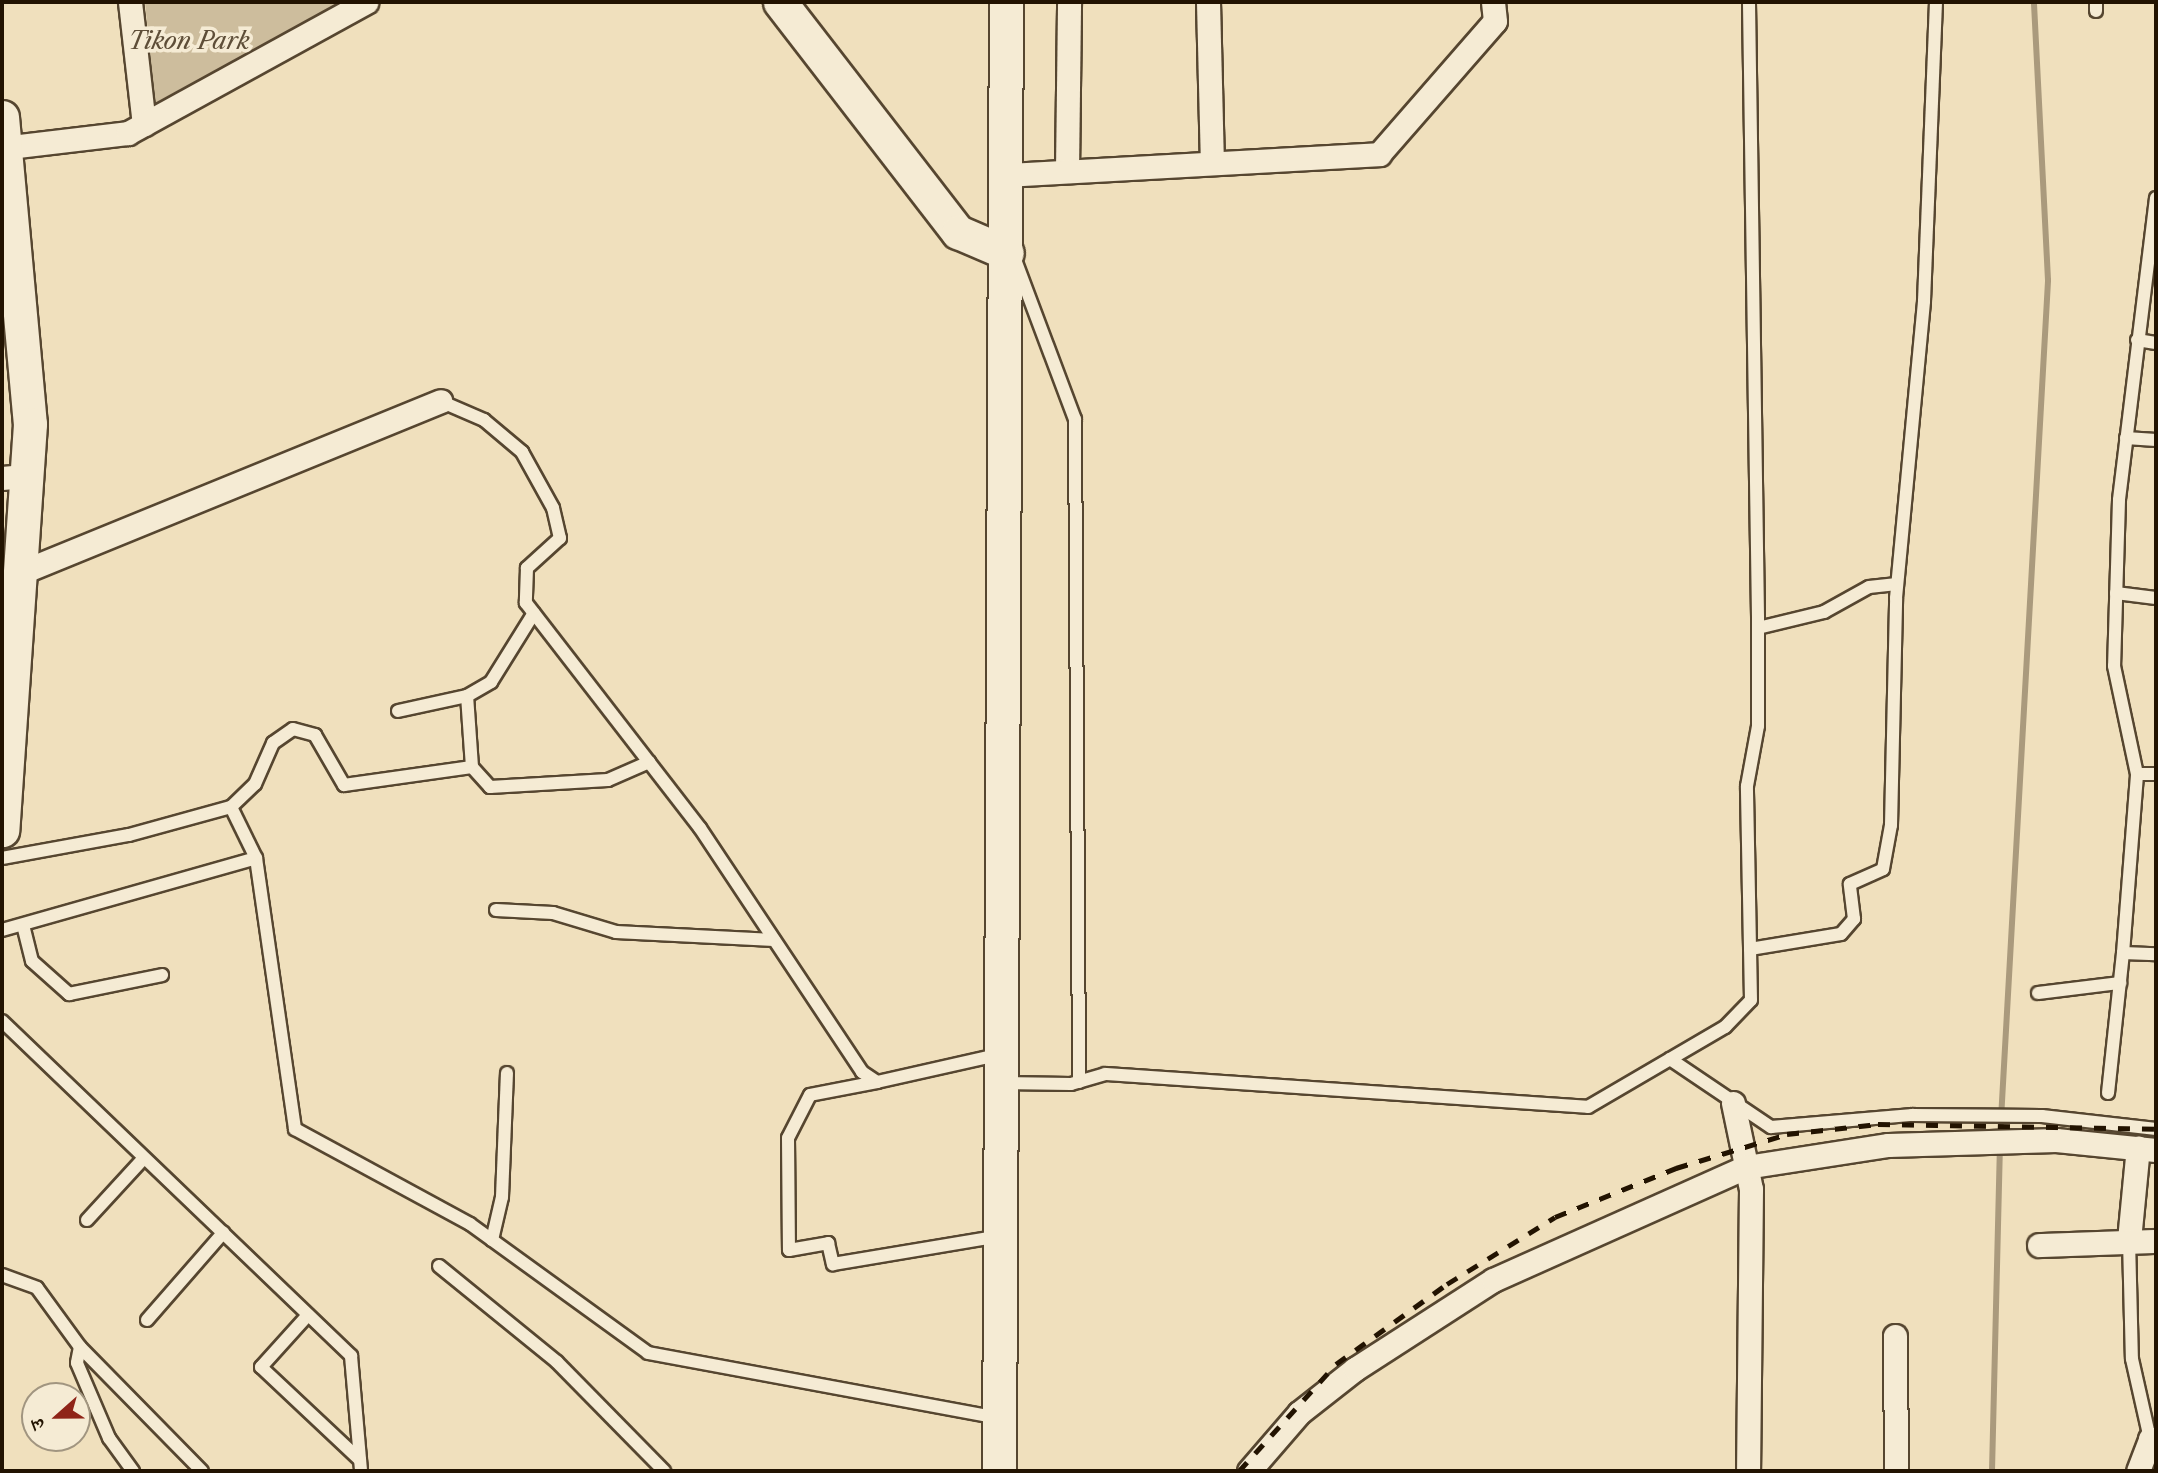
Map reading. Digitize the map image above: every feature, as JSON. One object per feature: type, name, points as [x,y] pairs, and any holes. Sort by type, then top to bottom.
[{"type":"street","points":[[130,2],[144,124]]},
{"type":"street","points":[[2,831],[22,572],[15,477],[30,424],[9,277],[3,138],[128,133],[366,2]]},
{"type":"street","points":[[780,2],[958,232],[1007,253]]},
{"type":"street","points":[[999,1471],[1007,253],[1006,2]]},
{"type":"street","points":[[1067,171],[1069,2]]},
{"type":"street","points":[[1208,2],[1212,163]]},
{"type":"street","points":[[1007,174],[1379,154],[1494,21],[1493,2]]},
{"type":"street","points":[[22,572],[440,401]]},
{"type":"street","points":[[1733,1103],[1746,1167],[1748,1471]]},
{"type":"street","points":[[1249,1471],[1299,1413],[1355,1369],[1493,1280],[1746,1167],[1888,1145],[2056,1140],[2147,1148],[2129,1240]]},
{"type":"street","points":[[2039,1245],[2156,1241]]},
{"type":"street","points":[[1895,1336],[1896,1471]]},
{"type":"street","points":[[2138,1471],[2153,1439]]},
{"type":"lane","points":[[1000,1236],[833,1264],[828,1243],[789,1250],[788,1138],[810,1095],[877,1082],[1001,1069],[1079,1082],[1105,1074],[1588,1107],[1725,1027],[1751,1000],[1748,786],[1758,726],[1758,628],[1749,2]]},
{"type":"lane","points":[[1749,949],[1842,934],[1854,919],[1850,884],[1883,869],[1891,825],[1897,584],[1924,301],[1936,2]]},
{"type":"lane","points":[[2108,1093],[2123,953],[2137,774],[2114,666],[2116,593],[2126,438],[2156,198]]},
{"type":"lane","points":[[1007,253],[1017,259],[1075,419],[1079,1082]]},
{"type":"lane","points":[[2137,340],[2156,343]]},
{"type":"lane","points":[[440,401],[484,420],[522,452],[553,508],[560,538],[527,568],[526,603],[649,762],[774,940],[862,1072],[877,1082]]},
{"type":"lane","points":[[2126,438],[2156,440]]},
{"type":"lane","points":[[1758,628],[1824,611],[1869,587],[1897,584]]},
{"type":"lane","points":[[2116,593],[2156,598]]},
{"type":"lane","points":[[398,711],[467,696],[491,682],[534,613]]},
{"type":"lane","points":[[467,696],[472,767],[490,787],[608,780],[649,762]]},
{"type":"lane","points":[[2,858],[129,835],[231,807],[255,784],[273,743],[293,729],[314,735],[344,785],[472,767]]},
{"type":"lane","points":[[2137,774],[2156,774]]},
{"type":"lane","points":[[231,807],[256,858],[295,1129],[394,1178],[492,1240],[648,1353],[999,1418]]},
{"type":"lane","points":[[2,930],[256,858]]},
{"type":"lane","points":[[496,910],[553,913],[616,932],[774,940]]},
{"type":"lane","points":[[23,925],[32,961],[69,994],[162,975]]},
{"type":"lane","points":[[2123,953],[2156,954]]},
{"type":"lane","points":[[2038,993],[2120,983]]},
{"type":"lane","points":[[2,1021],[351,1356],[360,1466]]},
{"type":"lane","points":[[1670,1059],[1771,1127],[1938,1115],[2042,1116],[2156,1129]]},
{"type":"lane","points":[[492,1240],[502,1197],[507,1073]]},
{"type":"lane","points":[[87,1220],[144,1158]]},
{"type":"lane","points":[[147,1320],[223,1233]]},
{"type":"lane","points":[[2129,1240],[2132,1359],[2153,1439]]},
{"type":"lane","points":[[439,1266],[557,1362],[664,1471]]},
{"type":"lane","points":[[2,1275],[37,1287],[80,1347],[202,1471]]},
{"type":"lane","points":[[308,1315],[261,1367],[360,1466]]},
{"type":"lane","points":[[80,1347],[76,1363],[109,1438],[133,1471]]},
{"type":"green space","name":"Tikon Park","points":[[145,2],[342,2],[155,103]]},
{"type":"waterway","points":[[2000,1137],[2048,280],[2034,2]]},
{"type":"waterway","points":[[1992,1471],[2000,1148]]},
{"type":"railway","points":[[1239,1471],[1336,1364],[1447,1284],[1555,1217],[1676,1168],[1787,1134],[1878,1124],[2156,1129]]}]
